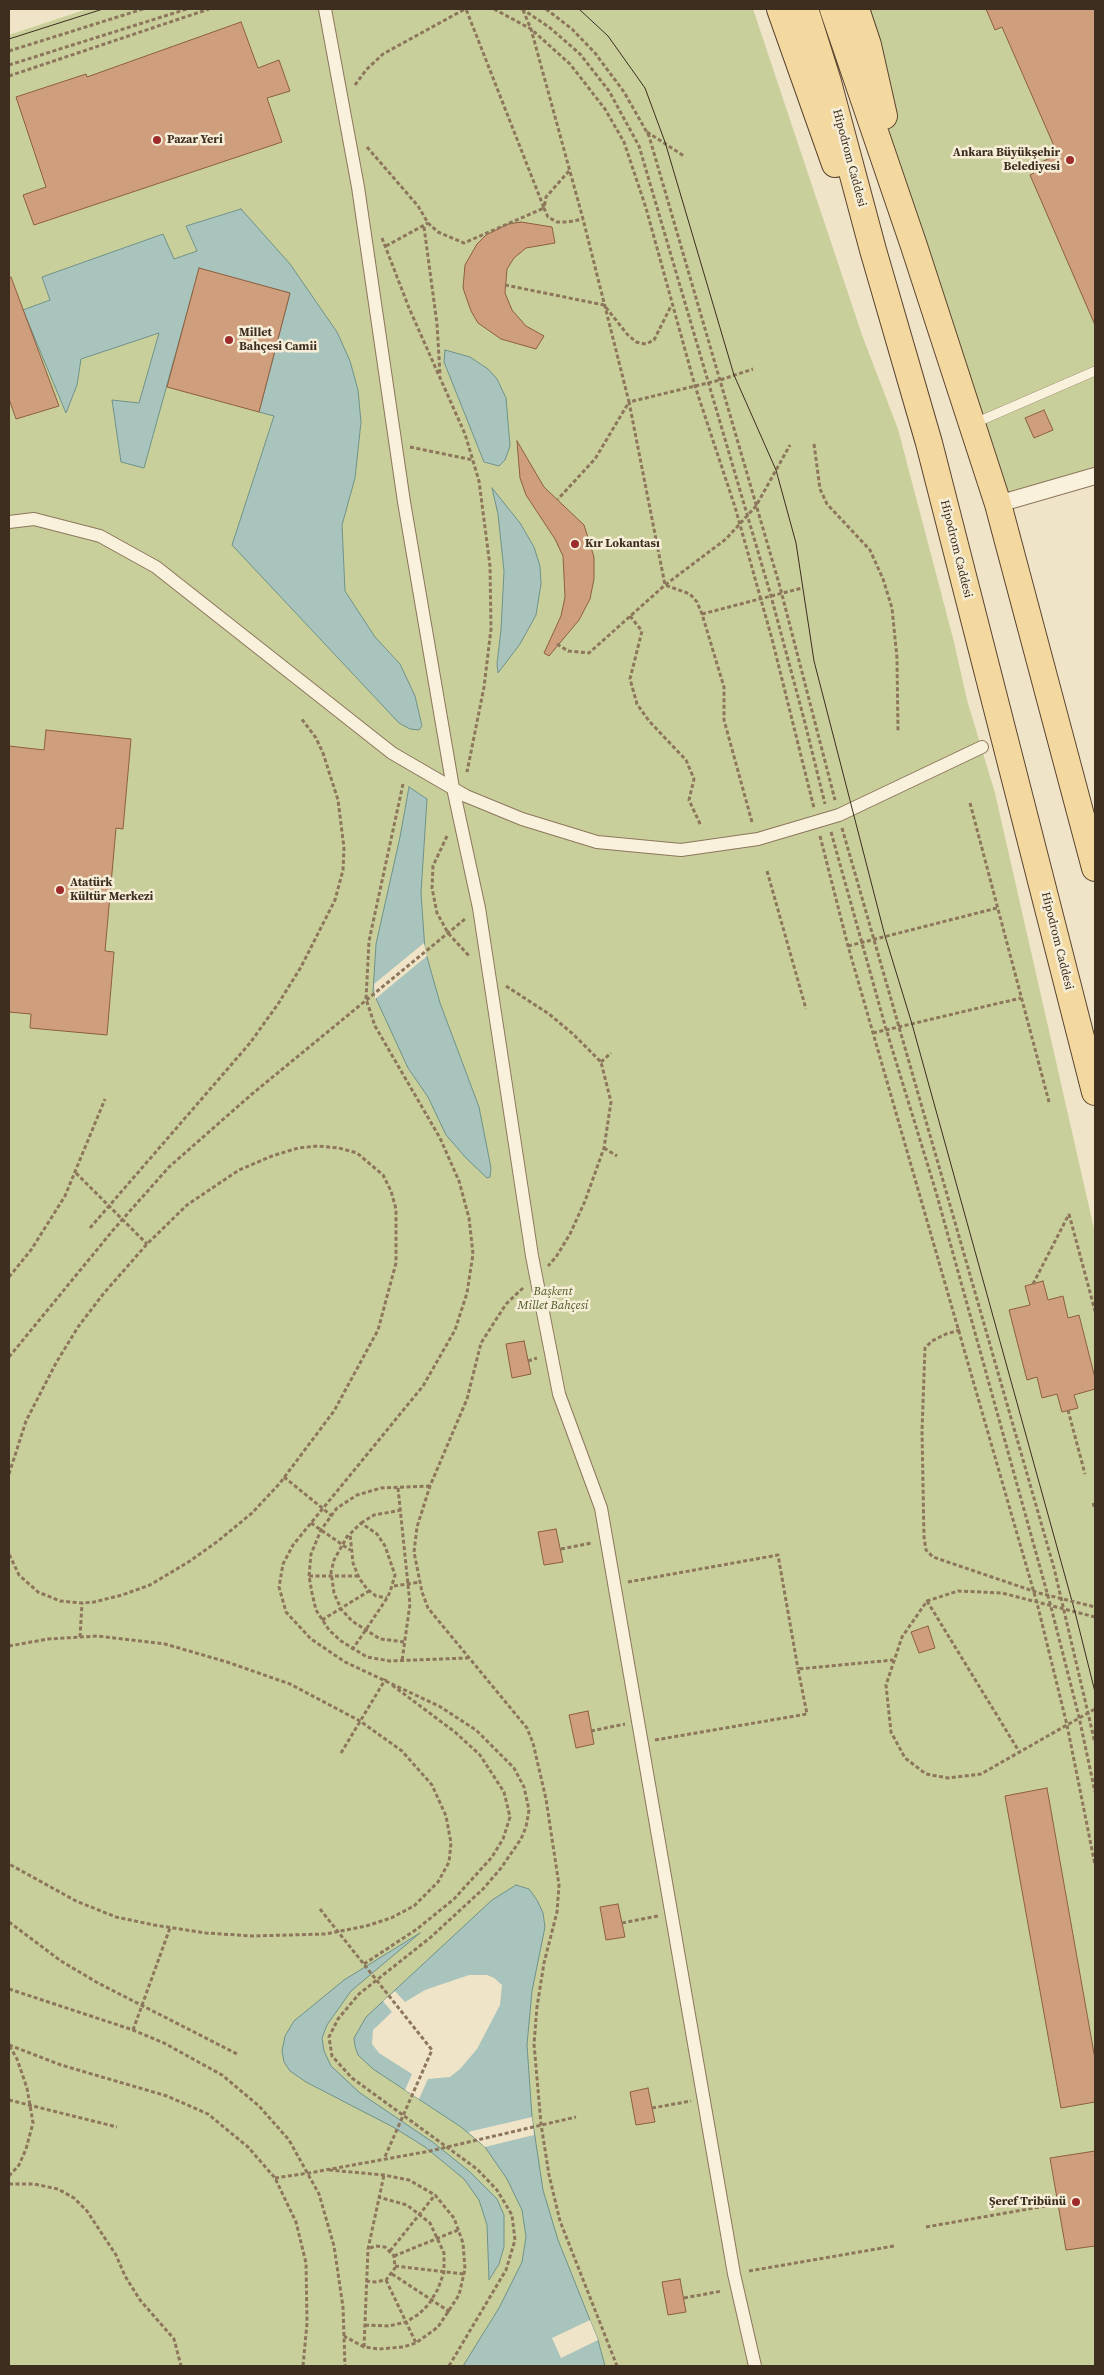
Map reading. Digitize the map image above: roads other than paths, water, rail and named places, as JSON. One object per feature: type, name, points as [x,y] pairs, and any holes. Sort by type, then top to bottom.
[{"type":"main road","points":[[780,9],[830,152],[873,250]]},
{"type":"main road","name":"Hipodrom Caddesi","points":[[805,9],[828,82],[873,250],[929,442],[1095,1092]]},
{"type":"main road","points":[[833,9],[914,246],[998,504],[1095,868]]},
{"type":"main road","points":[[856,9],[868,45],[914,246]]},
{"type":"street","points":[[325,9],[358,187],[395,444],[454,788],[479,908],[530,1246],[559,1394],[601,1508],[734,2274],[755,2366]]},
{"type":"street","points":[[998,504],[1095,476]]},
{"type":"street","points":[[9,522],[34,519],[100,536],[156,567],[392,753],[466,796],[522,819],[597,842],[681,850],[758,839],[828,818],[982,747]]},
{"type":"lane","points":[[972,424],[1095,371]]},
{"type":"water","points":[[241,209],[290,264],[337,332],[350,361],[358,390],[361,422],[355,478],[342,525],[345,591],[375,637],[400,664],[415,696],[422,726],[419,730],[410,729],[399,723],[232,545],[274,416],[259,412],[290,293],[199,269],[144,468],[121,462],[112,400],[139,403],[159,333],[81,359],[77,385],[66,413],[23,310],[50,300],[42,277],[163,234],[174,259],[197,251],[186,226]]},
{"type":"water","points":[[445,350],[470,357],[488,369],[497,379],[506,398],[510,446],[505,460],[499,466],[484,462],[444,362]]},
{"type":"water","points":[[492,488],[520,523],[534,547],[540,566],[541,584],[536,615],[520,644],[498,673],[497,664],[504,571],[498,514]]},
{"type":"water","points":[[409,787],[427,799],[421,893],[425,950],[440,1003],[479,1107],[491,1168],[490,1177],[487,1178],[446,1135],[428,1097],[408,1068],[373,992],[376,944]]},
{"type":"water","points":[[516,1885],[529,1889],[537,1900],[543,1913],[545,1927],[532,1991],[527,2045],[532,2117],[543,2190],[558,2240],[598,2340],[605,2366],[463,2366],[499,2308],[522,2262],[526,2237],[522,2210],[507,2179],[485,2147],[461,2127],[373,2069],[358,2055],[355,2046],[354,2038],[366,2017],[492,1900]]},
{"type":"water","points":[[420,1933],[351,1991],[327,2025],[322,2038],[324,2051],[331,2066],[360,2093],[434,2143],[470,2172],[497,2199],[504,2215],[504,2247],[499,2264],[489,2280],[487,2225],[479,2200],[464,2179],[425,2147],[393,2127],[306,2082],[290,2071],[284,2062],[282,2051],[285,2036],[294,2021],[344,1980]]},
{"type":"tram line","points":[[9,39],[103,9]]},
{"type":"tram line","points":[[579,9],[608,36],[645,88],[665,142],[734,375],[776,470],[796,543],[814,661],[885,936],[912,1024],[1075,1612],[1095,1692]]},
{"type":"place","name":"Pazar Yeri","points":[[157,140]]},
{"type":"place","name":"Ankara Büyükşehir Belediyesi","points":[[1070,160]]},
{"type":"place","name":"Millet Bahçesi Camii","points":[[229,340]]},
{"type":"place","name":"Kır Lokantası","points":[[575,544]]},
{"type":"place","name":"Atatürk Kültür Merkezi","points":[[60,890]]},
{"type":"place","name":"Şeref Tribünü","points":[[1076,2202]]},
{"type":"park label","name":"Başkent Millet Bahçesi","points":[[553,1299]]}]
